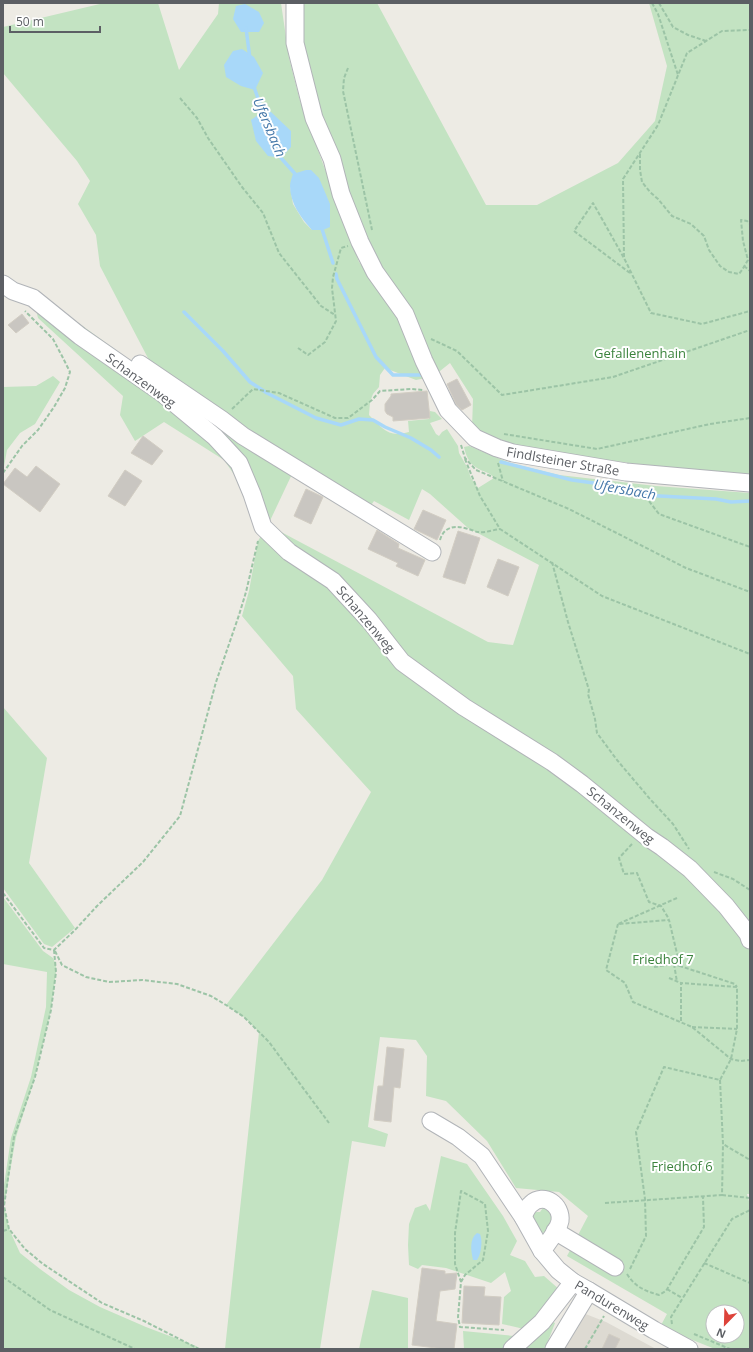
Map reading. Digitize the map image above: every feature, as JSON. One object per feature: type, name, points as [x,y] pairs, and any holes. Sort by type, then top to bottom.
[{"type":"street","name":"Findlsteiner Straße","points":[[295,3],[295,43],[314,118],[332,159],[341,194],[362,247],[375,272],[405,314],[411,331],[448,410],[475,438],[497,448],[514,453],[626,472],[750,483]]},
{"type":"street","name":"Schanzenweg","points":[[8,288],[33,298],[80,336],[162,393],[215,437],[238,463],[252,494],[263,527],[289,552],[334,581],[369,620],[402,662],[464,707],[552,762],[690,869],[726,906],[748,934],[750,940]]},
{"type":"street","points":[[33,298],[44,298],[222,419],[243,436],[432,552]]},
{"type":"street","name":"Pandurenweg","points":[[431,1121],[458,1137],[482,1156],[523,1217],[542,1251],[558,1270],[573,1282],[654,1330],[692,1342]]},
{"type":"street","points":[[523,1217],[527,1208],[532,1202],[538,1200],[545,1199],[552,1202],[557,1207],[560,1213],[560,1222],[542,1251]]},
{"type":"street","points":[[555,1231],[621,1270]]},
{"type":"street","points":[[512,1349],[542,1322],[573,1282]]},
{"type":"street","points":[[554,1349],[589,1292]]},
{"type":"path","points":[[652,3],[658,14],[678,76]]},
{"type":"path","points":[[659,3],[673,27],[688,35],[706,41]]},
{"type":"path","points":[[624,258],[623,180],[658,125],[687,53],[722,31],[750,30]]},
{"type":"path","points":[[348,68],[344,78],[343,91],[372,230]]},
{"type":"path","points":[[180,98],[197,118],[208,138],[242,188],[263,213],[279,253],[321,306],[335,315]]},
{"type":"path","points":[[640,153],[642,182],[672,216],[691,224],[704,236],[709,250],[720,266],[730,272],[738,274],[748,260],[743,241],[741,220],[747,221],[750,224]]},
{"type":"path","points":[[630,273],[574,231],[593,203],[624,258],[630,273],[651,313],[702,324],[750,311]]},
{"type":"path","points":[[298,348],[308,355],[325,342],[329,336],[336,321],[332,288],[333,277],[341,248],[345,246],[362,247]]},
{"type":"path","points":[[744,266],[750,270]]},
{"type":"path","points":[[3,473],[22,446],[38,430],[54,407],[65,388],[70,372],[53,339],[29,316],[8,288]]},
{"type":"path","points":[[411,331],[417,332],[457,351],[502,395],[613,377],[750,330]]},
{"type":"path","points":[[222,419],[253,389],[279,393],[335,418],[348,418],[372,400],[380,391],[412,389],[425,390]]},
{"type":"path","points":[[498,435],[506,434],[597,449],[710,424],[750,418]]},
{"type":"path","points":[[458,439],[480,496],[500,529],[602,596],[750,654]]},
{"type":"path","points":[[465,458],[476,470],[569,509],[686,568],[750,592]]},
{"type":"path","points":[[626,472],[659,514],[750,547]]},
{"type":"path","points":[[640,489],[639,493],[643,498],[647,499]]},
{"type":"path","points":[[432,552],[434,552],[438,545],[441,535],[449,528],[455,526],[468,528],[478,532],[500,529]]},
{"type":"path","points":[[54,950],[143,862],[180,816],[216,682],[246,592],[258,541]]},
{"type":"path","points":[[552,562],[568,622],[589,690],[588,694],[597,733],[650,799],[673,824],[691,853]]},
{"type":"path","points":[[642,832],[619,858],[624,874],[637,873],[649,902],[661,906],[669,920],[680,966]]},
{"type":"path","points":[[710,869],[715,873],[733,879],[750,890]]},
{"type":"path","points":[[3,893],[44,948],[54,950]]},
{"type":"path","points":[[618,924],[677,898]]},
{"type":"path","points":[[618,924],[669,920]]},
{"type":"path","points":[[618,924],[606,970],[625,983],[633,1002],[692,1027],[731,1059],[740,1061],[750,1060]]},
{"type":"path","points":[[54,950],[62,965],[86,977],[109,982],[142,980],[177,984],[211,996],[226,1005],[244,1017],[269,1042],[329,1123]]},
{"type":"path","points":[[54,950],[56,972],[51,1010],[35,1077],[14,1137],[4,1206],[9,1229],[25,1249],[43,1264],[102,1303],[144,1321],[199,1349]]},
{"type":"path","points":[[674,964],[677,982]]},
{"type":"path","points":[[654,966],[674,964],[734,984],[737,987]]},
{"type":"path","points":[[669,978],[681,983],[737,987]]},
{"type":"path","points":[[681,983],[681,1022]]},
{"type":"path","points":[[722,1195],[723,1144],[720,1080],[731,1059],[737,1029],[737,987]]},
{"type":"path","points":[[692,1027],[737,1029]]},
{"type":"path","points":[[703,1197],[704,1227],[667,1289],[659,1295],[644,1290],[632,1282],[621,1270],[646,1236],[645,1199],[636,1132],[664,1067],[720,1080]]},
{"type":"path","points":[[723,1144],[750,1160]]},
{"type":"path","points":[[461,1282],[465,1275],[483,1260],[488,1231],[485,1204],[461,1191],[455,1241],[455,1264],[461,1282],[458,1317],[460,1327],[504,1330]]},
{"type":"path","points":[[605,1203],[645,1199],[722,1195],[750,1198]]},
{"type":"path","points":[[672,1325],[671,1317],[732,1219],[750,1210]]},
{"type":"path","points":[[3,1232],[9,1229]]},
{"type":"path","points":[[704,1263],[750,1283]]},
{"type":"path","points":[[3,1277],[50,1310],[136,1349]]},
{"type":"path","points":[[667,1289],[682,1298]]},
{"type":"path","points":[[585,1349],[611,1305]]},
{"type":"path","points":[[692,1342],[730,1349]]},
{"type":"shaded area","points":[[583,1313],[606,1322],[656,1349],[557,1349]]},
{"type":"green space","points":[[104,3],[158,3],[179,70],[218,14],[219,3],[281,3],[289,58],[300,101],[359,262],[400,317],[426,378],[416,380],[385,368],[380,375],[379,387],[373,394],[370,402],[369,415],[386,431],[402,434],[409,432],[408,421],[429,419],[430,411],[435,412],[442,419],[430,423],[436,434],[439,436],[447,429],[458,446],[459,453],[471,478],[478,488],[494,478],[470,462],[464,447],[469,446],[510,463],[559,475],[656,486],[750,493],[750,1194],[747,1194],[750,1205],[750,1349],[715,1349],[660,1327],[667,1314],[567,1256],[588,1216],[559,1192],[516,1188],[487,1141],[446,1101],[426,1096],[427,1056],[416,1040],[380,1037],[368,1127],[388,1134],[385,1147],[352,1141],[320,1349],[225,1349],[259,1032],[244,1017],[226,1005],[322,880],[371,792],[296,709],[293,676],[242,616],[249,591],[258,541],[268,524],[224,460],[164,422],[135,441],[120,415],[123,396],[38,318],[33,298],[44,298],[240,440],[293,472],[268,525],[488,642],[513,645],[539,565],[468,528],[430,494],[422,489],[409,520],[374,501],[369,508],[301,469],[150,362],[100,266],[96,235],[78,204],[90,181],[77,161],[3,73],[3,27]],"holes":[[[290,186],[312,230],[304,222],[293,204]]]},
{"type":"green space","name":"Gefallenenhain","points":[[298,3],[377,3],[486,205],[537,205],[618,163],[655,121],[667,66],[649,3],[750,3],[750,476],[704,473],[511,447],[472,428],[473,399],[450,363],[435,375],[369,253],[302,59]]},
{"type":"green space","points":[[53,376],[60,382],[35,424],[20,433],[7,450],[3,472],[3,387],[36,386]]},
{"type":"green space","points":[[3,707],[47,758],[29,863],[75,928],[52,947],[44,944],[3,888]]},
{"type":"green space","points":[[3,897],[43,951],[53,958],[56,965],[51,1010],[35,1077],[16,1137],[4,1206],[9,1229],[20,1253],[69,1290],[100,1307],[146,1327],[196,1346],[199,1349],[3,1349],[3,1192],[11,1138],[31,1077],[46,1007],[47,972],[3,964]]},
{"type":"green space","points":[[441,1156],[467,1164],[503,1216],[517,1241],[510,1255],[525,1261],[535,1277],[544,1276],[560,1290],[540,1316],[524,1329],[502,1324],[504,1297],[511,1291],[505,1272],[491,1283],[446,1268],[422,1265],[418,1269],[409,1265],[409,1224],[415,1208],[426,1204],[430,1211]]},
{"type":"green space","points":[[545,1205],[555,1212],[549,1229],[543,1233],[537,1230],[530,1218],[534,1210],[536,1212],[540,1212]]},
{"type":"green space","points":[[372,1290],[408,1298],[408,1349],[359,1349]]},
{"type":"green space","points":[[551,1321],[555,1323],[545,1349],[522,1349]]},
{"type":"green space","points":[[463,1331],[514,1336],[504,1349],[464,1349]]},
{"type":"water","points":[[245,4],[259,12],[264,23],[259,32],[241,32],[233,19],[236,6]]},
{"type":"water","points":[[242,49],[254,57],[263,73],[255,90],[241,86],[226,77],[224,65],[233,51]]},
{"type":"water","points":[[265,110],[271,112],[291,131],[291,147],[281,158],[268,156],[256,141],[251,120]]},
{"type":"water","points":[[311,170],[319,178],[330,204],[330,227],[323,230],[312,230],[300,215],[290,192],[293,174]]},
{"type":"water","points":[[477,1233],[480,1234],[481,1237],[480,1254],[477,1260],[473,1260],[471,1249],[472,1242]]},
{"type":"building","points":[[22,314],[29,323],[16,333],[8,325]]},
{"type":"building","points":[[457,379],[471,405],[462,410],[456,404],[447,384]]},
{"type":"building","points":[[427,391],[430,418],[393,421],[393,417],[385,411],[385,404],[391,394]]},
{"type":"building","points":[[143,436],[163,451],[152,465],[131,453]]},
{"type":"building","points":[[36,466],[60,484],[40,512],[3,484],[15,468],[27,477]]},
{"type":"building","points":[[125,470],[142,481],[125,506],[108,496]]},
{"type":"building","points":[[306,489],[323,497],[311,524],[294,516]]},
{"type":"building","points":[[423,510],[446,520],[437,540],[414,529]]},
{"type":"building","points":[[377,530],[399,544],[398,548],[425,560],[418,576],[396,566],[398,563],[368,549]]},
{"type":"building","points":[[458,531],[480,538],[465,584],[443,577]]},
{"type":"building","points":[[498,559],[519,567],[508,596],[487,587]]},
{"type":"building","points":[[387,1047],[404,1049],[400,1088],[394,1087],[391,1122],[374,1120],[378,1086],[383,1086]]},
{"type":"building","points":[[422,1268],[445,1271],[445,1274],[457,1273],[455,1289],[440,1291],[436,1321],[457,1324],[454,1349],[412,1345]]},
{"type":"building","points":[[464,1286],[485,1287],[484,1296],[501,1297],[499,1325],[462,1323]]},
{"type":"building","points":[[609,1334],[620,1339],[615,1349],[602,1349]]},
{"type":"waterway","name":"Ufersbach","points":[[246,28],[250,59]]},
{"type":"waterway","name":"Ufersbach","points":[[254,87],[264,115]]},
{"type":"waterway","name":"Ufersbach","points":[[280,155],[297,176]]},
{"type":"waterway","name":"Ufersbach","points":[[321,226],[333,263]]},
{"type":"waterway","name":"Ufersbach","points":[[336,274],[337,279],[376,357],[393,375],[420,375]]},
{"type":"waterway","points":[[184,312],[223,351],[250,382],[267,393],[316,418],[341,425],[359,419],[373,420],[411,438],[431,450],[439,457]]},
{"type":"waterway","name":"Ufersbach","points":[[501,462],[572,480],[601,484],[641,495],[716,499],[731,502],[750,501]]},
{"type":"park label","name":"Friedhof 7","points":[[663,959]]},
{"type":"park label","name":"Friedhof 6","points":[[682,1166]]}]
